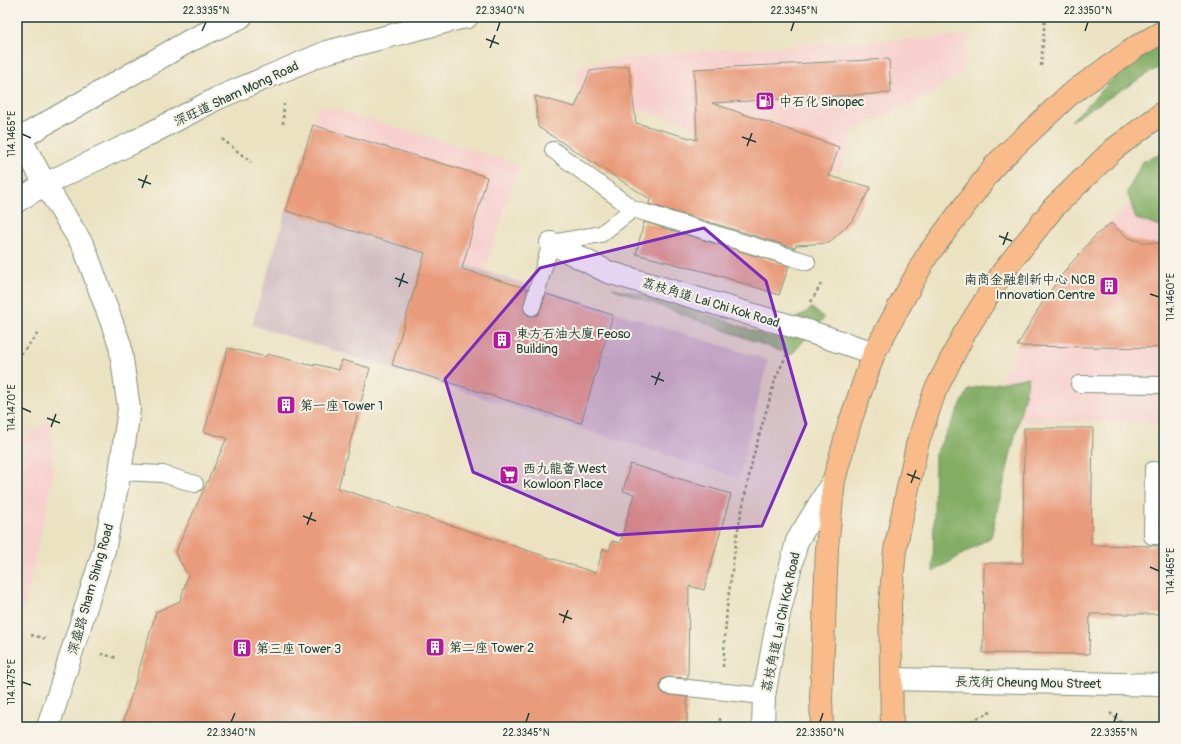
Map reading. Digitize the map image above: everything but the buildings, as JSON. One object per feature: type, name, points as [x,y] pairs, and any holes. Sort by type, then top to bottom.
[{"type":"highway","name":"荔枝角道 Lai Chi Kok Road","points":[[822,727],[821,698],[827,556],[834,480],[850,422],[874,353],[926,257],[996,164],[1069,95],[1136,47],[1164,31]]},
{"type":"highway","points":[[892,727],[890,604],[895,550],[917,445],[935,391],[964,334],[1002,273],[1054,207],[1114,149],[1164,112]]},
{"type":"street","points":[[19,139],[189,41],[241,17]]},
{"type":"street","name":"深旺道 Sham Mong Road","points":[[17,201],[45,184],[132,143],[218,98],[327,52],[467,17]]},
{"type":"street","name":"深盛路 Sham Shing Road","points":[[19,139],[84,247],[120,345],[129,409],[120,472],[104,550],[48,727]]},
{"type":"street","name":"荔枝角道 Lai Chi Kok Road","points":[[550,243],[608,272],[798,328],[874,353]]},
{"type":"street","name":"荔枝角道 Lai Chi Kok Road","points":[[763,727],[764,696],[778,618],[797,541],[834,480]]},
{"type":"street","name":"長茂街 Cheung Mou Street","points":[[892,679],[1164,685]]},
{"type":"lane","points":[[553,150],[633,209],[807,262]]},
{"type":"lane","points":[[532,307],[550,243],[601,234],[633,209]]},
{"type":"lane","points":[[1079,384],[1164,385]]},
{"type":"lane","points":[[1164,471],[1153,470],[1152,536],[1164,536]]},
{"type":"lane","points":[[120,472],[164,474],[195,484]]},
{"type":"lane","points":[[669,686],[764,696]]},
{"type":"path","points":[[1042,66],[1045,17]]},
{"type":"path","points":[[283,124],[284,104]]},
{"type":"path","points":[[222,139],[251,162]]},
{"type":"path","points":[[720,727],[727,608],[737,534],[753,457],[776,377],[798,328],[821,284]]},
{"type":"path","points":[[17,359],[38,333]]},
{"type":"path","points":[[962,727],[964,724],[993,711],[1001,711]]},
{"type":"path","points":[[1103,713],[1111,714],[1127,727]]},
{"type":"highlighted area","points":[[704,228],[766,281],[806,424],[762,526],[618,535],[473,472],[445,379],[540,268]]},
{"type":"shaded area","name":"中石化 Sinopec","points":[[969,35],[962,72],[931,95],[854,130],[840,171],[574,88],[580,65],[675,53]]},
{"type":"shaded area","points":[[319,105],[519,164],[485,271],[286,211]]},
{"type":"shaded area","name":"南商金融創新中心 NCB Innovation Centre","points":[[1164,177],[1164,423],[987,421],[1001,380],[1020,341],[1042,303],[1067,268],[1095,236],[1127,206]]},
{"type":"shaded area","points":[[286,211],[463,264],[768,360],[739,478],[252,325]]},
{"type":"shaded area","points":[[52,419],[53,477],[31,579],[17,629],[17,440]]},
{"type":"green space","points":[[1164,42],[1164,64],[1071,121],[1126,66]]},
{"type":"green space","points":[[1164,153],[1164,227],[1136,219],[1127,192],[1143,161]]},
{"type":"green space","points":[[612,288],[672,301],[770,337],[812,308],[824,318],[791,355]]},
{"type":"green space","points":[[1029,377],[991,537],[933,572],[935,455],[969,389]]},
{"type":"place","name":"中石化 Sinopec","points":[[765,101]]},
{"type":"place","name":"南商金融創新中心 NCB Innovation Centre","points":[[1109,286]]},
{"type":"place","name":"東方石油大廈 Feoso Building","points":[[502,340]]},
{"type":"place","name":"第一座 Tower 1","points":[[286,405]]},
{"type":"place","name":"西九龍薈 West Kowloon Place","points":[[509,475]]},
{"type":"place","name":"第二座 Tower 2","points":[[435,647]]},
{"type":"place","name":"第三座 Tower 3","points":[[242,648]]}]
